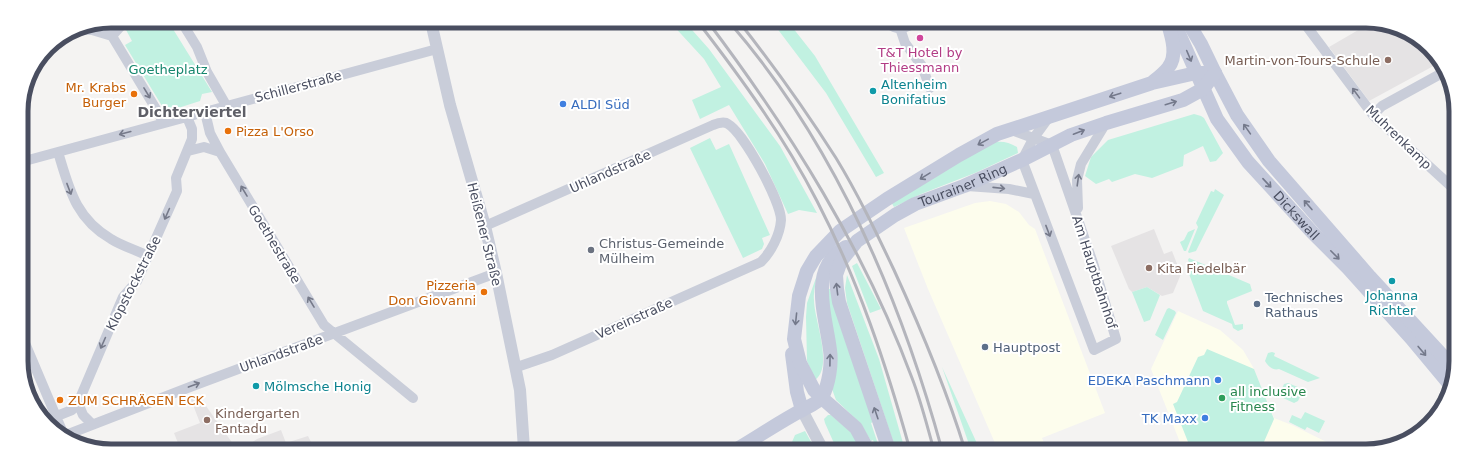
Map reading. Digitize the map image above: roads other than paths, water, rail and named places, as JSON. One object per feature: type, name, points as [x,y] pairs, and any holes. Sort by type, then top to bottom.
[{"type":"main road","name":"Tourainer Ring","points":[[1152,83],[1170,67],[1173,55],[1172,37],[1169,28]]},
{"type":"main road","name":"Dickswall","points":[[1176,28],[1217,119],[1248,162],[1353,274],[1446,380]]},
{"type":"main road","name":"Dickswall","points":[[1191,28],[1237,115],[1269,161],[1370,277],[1449,363]]},
{"type":"main road","name":"Tourainer Ring","points":[[866,444],[856,428],[814,390],[800,363],[794,339],[799,296],[807,271],[816,256],[840,232],[887,199],[958,155],[996,134],[1152,83],[1196,73],[1215,74]]},
{"type":"main road","name":"Tourainer Ring","points":[[887,444],[842,310],[837,290],[836,275],[838,268],[841,261],[857,241],[895,215],[915,204],[964,186],[1077,133],[1183,100],[1203,89],[1215,74]]},
{"type":"main road","points":[[745,444],[789,416],[822,398],[831,364],[822,306],[822,290],[825,273],[830,260],[841,250],[857,241]]},
{"type":"main road","points":[[794,339],[792,352],[793,368],[799,403],[802,410]]},
{"type":"street","points":[[112,36],[119,28]]},
{"type":"street","points":[[186,28],[197,47],[207,72],[226,105]]},
{"type":"street","name":"Heißener Straße","points":[[432,28],[450,105],[485,226],[496,273],[520,390],[524,444]]},
{"type":"street","points":[[897,28],[905,43],[922,66],[930,88]]},
{"type":"street","name":"Muhrenkamp","points":[[1308,28],[1373,115],[1449,184]]},
{"type":"street","points":[[93,30],[112,36],[163,123]]},
{"type":"street","name":"Schillerstraße","points":[[28,160],[226,105],[437,49]]},
{"type":"street","points":[[1373,115],[1382,106],[1440,74]]},
{"type":"street","name":"Goethestraße","points":[[205,112],[210,133],[220,152],[324,325],[412,398]]},
{"type":"street","name":"Klopstockstraße","points":[[78,403],[124,297],[137,281],[177,191],[176,178],[192,139],[192,129],[187,117]]},
{"type":"street","points":[[1022,160],[1033,138],[1049,117]]},
{"type":"street","name":"Uhlandstraße","points":[[485,226],[713,125],[728,123],[733,128]]},
{"type":"street","points":[[1078,218],[1077,180],[1083,160],[1106,123]]},
{"type":"street","name":"Vereinstraße","points":[[516,367],[552,355],[761,262],[768,254],[776,237],[781,220],[776,203],[759,165],[733,128]]},
{"type":"street","points":[[1009,129],[1052,144]]},
{"type":"street","name":"Am Hauptbahnhof","points":[[1022,160],[1094,350],[1116,339],[1078,218],[1052,144]]},
{"type":"street","points":[[188,151],[204,147],[220,152]]},
{"type":"street","points":[[58,152],[69,191],[78,208],[90,222],[100,232],[112,240],[148,256]]},
{"type":"street","points":[[964,186],[1009,189],[1034,194]]},
{"type":"street","name":"Uhlandstraße","points":[[70,433],[496,273]]},
{"type":"street","points":[[28,350],[61,427]]},
{"type":"street","points":[[56,416],[72,410],[78,403],[83,415],[92,424]]},
{"type":"street","points":[[802,410],[820,444]]},
{"type":"railway","points":[[703,28],[762,109],[791,154],[832,231],[870,323],[908,444]]},
{"type":"railway","points":[[712,28],[739,64],[796,149],[823,193],[872,283],[893,330],[915,387],[932,444]]},
{"type":"railway","points":[[734,28],[768,70],[802,119],[860,224],[906,336],[940,444]]},
{"type":"railway","points":[[744,28],[777,72],[836,158],[874,227],[923,337],[950,404],[963,444]]},
{"type":"place","name":"T&T Hotel by Thiessmann","points":[[920,38]]},
{"type":"place","name":"Martin-von-Tours-Schule","points":[[1388,60]]},
{"type":"place","name":"Altenheim Bonifatius","points":[[873,91]]},
{"type":"place","name":"Mr. Krabs Burger","points":[[134,94]]},
{"type":"place","name":"ALDI Süd","points":[[563,104]]},
{"type":"place","name":"Pizza L'Orso","points":[[228,131]]},
{"type":"place","name":"Christus-Gemeinde Mülheim","points":[[591,250]]},
{"type":"place","name":"Kita Fiedelbär","points":[[1149,268]]},
{"type":"place","name":"Johanna Richter","points":[[1392,281]]},
{"type":"place","name":"Pizzeria Don Giovanni","points":[[484,292]]},
{"type":"place","name":"Technisches Rathaus","points":[[1257,304]]},
{"type":"place","name":"Hauptpost","points":[[985,347]]},
{"type":"place","name":"EDEKA Paschmann","points":[[1218,380]]},
{"type":"place","name":"Mölmsche Honig","points":[[256,386]]},
{"type":"place","name":"all inclusive Fitness","points":[[1222,398]]},
{"type":"place","name":"ZUM SCHRÄGEN ECK","points":[[60,400]]},
{"type":"place","name":"TK Maxx","points":[[1205,418]]},
{"type":"place","name":"Kindergarten Fantadu","points":[[207,420]]},
{"type":"district","name":"Dichterviertel","points":[[192,112]]},
{"type":"park label","name":"Goetheplatz","points":[[168,69]]}]
